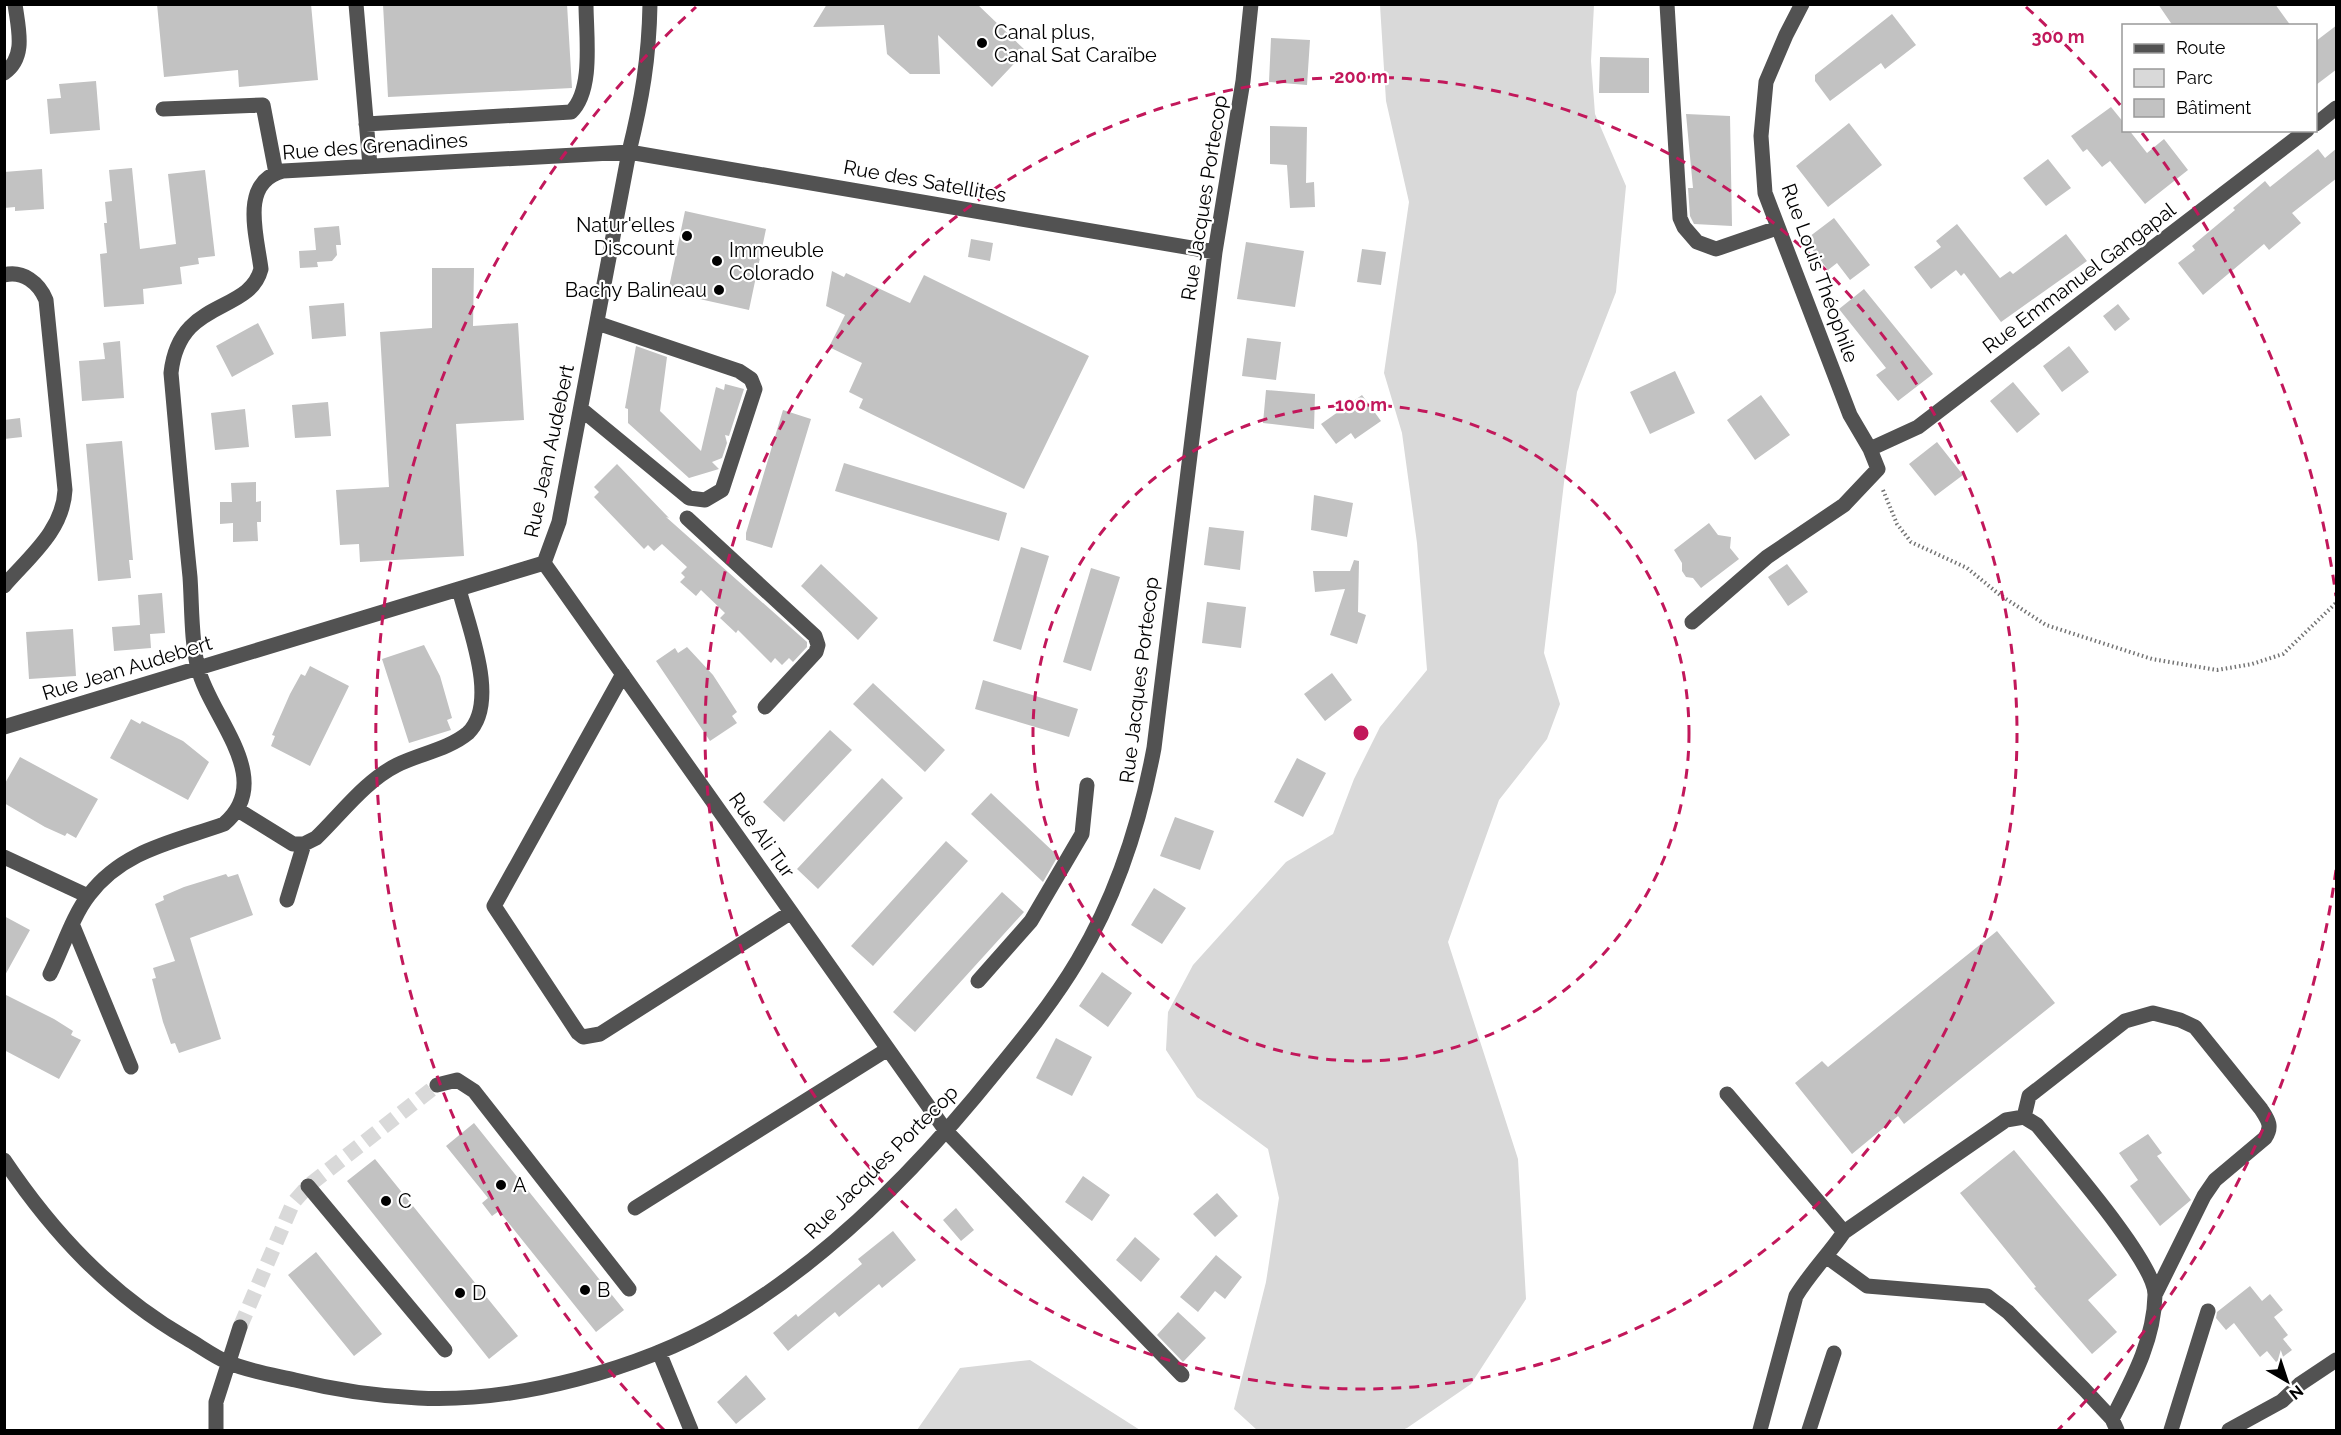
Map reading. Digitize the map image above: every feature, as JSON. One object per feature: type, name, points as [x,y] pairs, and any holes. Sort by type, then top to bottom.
[{"type":"street","points":[[4,73],[14,64],[19,50],[15,4]]},
{"type":"street","points":[[356,4],[370,166]]},
{"type":"street","points":[[366,124],[571,112],[579,104],[585,86],[586,4]]},
{"type":"street","name":"Rue Jean Audebert","points":[[4,728],[544,563],[560,522],[629,152],[648,68],[650,4]]},
{"type":"street","name":"Rue Jacques Portecop","points":[[4,1160],[54,1228],[101,1277],[140,1309],[227,1362],[322,1386],[367,1394],[422,1399],[532,1389],[634,1363],[721,1322],[753,1303],[823,1252],[946,1131],[1011,1053],[1077,963],[1098,926],[1121,873],[1144,798],[1154,748],[1215,252],[1243,81],[1251,4]]},
{"type":"street","points":[[1666,4],[1677,196],[1683,227],[1697,242],[1716,249],[1777,228]]},
{"type":"street","name":"Rue Louis Théophile","points":[[1802,4],[1766,82],[1762,110],[1762,168],[1765,193],[1850,415],[1870,449],[1878,469]]},
{"type":"street","points":[[163,109],[263,105],[276,173]]},
{"type":"street","points":[[2317,123],[2337,108]]},
{"type":"street","name":"Rue Emmanuel Gangapal","points":[[1870,449],[1918,427],[2304,132]]},
{"type":"street","name":"Rue des Grenadines","points":[[198,668],[171,373],[179,341],[194,323],[245,292],[259,279],[261,269],[254,196],[262,182],[276,173],[629,152]]},
{"type":"street","name":"Rue des Satellites","points":[[629,152],[1215,252]]},
{"type":"street","points":[[4,275],[18,274],[32,280],[43,291],[46,300],[65,490],[62,510],[54,530],[4,586]]},
{"type":"street","points":[[581,409],[690,498],[705,500],[722,490],[755,389],[751,379],[739,371],[597,323]]},
{"type":"street","points":[[1692,622],[1767,557],[1844,505],[1878,469]]},
{"type":"street","points":[[687,518],[815,636],[818,645],[816,652],[765,708]]},
{"type":"street","name":"Rue Ali Tur","points":[[544,563],[946,1131],[1182,1375]]},
{"type":"street","points":[[237,810],[293,844],[304,844],[316,838],[380,776],[468,733],[479,716],[483,700],[479,667],[459,589]]},
{"type":"street","points":[[50,974],[88,896],[124,861],[144,850],[224,824],[237,810],[245,788],[244,767],[198,668]]},
{"type":"street","points":[[623,674],[494,906],[578,1033],[583,1037],[600,1034],[790,913]]},
{"type":"street","points":[[978,981],[1031,921],[1082,834],[1087,785]]},
{"type":"street","points":[[287,900],[304,844]]},
{"type":"street","points":[[4,857],[88,896]]},
{"type":"street","points":[[73,926],[131,1067]]},
{"type":"street","points":[[1827,1257],[1867,1286],[1987,1296],[2008,1312],[2114,1425],[2150,1335],[2156,1293],[2204,1196],[2215,1180],[2269,1131],[2270,1124],[2204,1035],[2180,1020],[2153,1013],[2125,1021],[2038,1089],[2025,1103],[2024,1117]]},
{"type":"street","points":[[635,1208],[888,1049]]},
{"type":"street","points":[[437,1085],[457,1080],[474,1091],[629,1289]]},
{"type":"street","points":[[1727,1094],[1844,1232]]},
{"type":"street","points":[[1760,1431],[1796,1296],[1807,1278],[1827,1257],[1844,1232],[2006,1119],[2024,1117],[2037,1125],[2138,1251],[2156,1293]]},
{"type":"street","points":[[308,1186],[445,1350]]},
{"type":"street","points":[[2171,1431],[2208,1311]]},
{"type":"street","points":[[216,1431],[216,1402],[240,1327]]},
{"type":"street","points":[[659,1352],[691,1431]]},
{"type":"street","points":[[1809,1431],[1834,1353]]},
{"type":"street","points":[[2229,1431],[2282,1401],[2307,1378],[2337,1360]]},
{"type":"path","points":[[1878,469],[1885,500],[1906,539],[1967,568],[2000,595],[2046,625],[2102,645],[2176,664],[2217,670],[2239,668],[2283,654],[2337,603]]},
{"type":"green space","points":[[1380,5],[1594,5],[1591,61],[1595,114],[1626,186],[1616,292],[1577,392],[1565,474],[1544,653],[1560,704],[1547,739],[1499,800],[1448,942],[1518,1159],[1526,1299],[1471,1384],[1407,1428],[1402,1430],[1257,1430],[1234,1409],[1266,1282],[1279,1198],[1268,1149],[1197,1097],[1166,1050],[1168,1012],[1193,965],[1286,862],[1333,834],[1354,779],[1380,727],[1427,670],[1417,543],[1402,433],[1384,373],[1409,202],[1386,101]]},
{"type":"green space","points":[[1030,1360],[1140,1430],[917,1430],[960,1368]]},
{"type":"building","points":[[157,4],[311,4],[318,80],[239,87],[238,70],[164,77]]},
{"type":"building","points":[[383,4],[567,4],[572,88],[388,97]]},
{"type":"building","name":"Canal plus, Canal Sat Caraïbe","points":[[827,4],[977,4],[1026,51],[992,87],[938,35],[940,74],[910,74],[887,54],[884,25],[813,27]]},
{"type":"building","points":[[2158,4],[2275,4],[2290,24],[2172,24]]},
{"type":"building","points":[[1892,14],[1916,45],[1885,69],[1881,63],[1830,101],[1815,81],[1815,75]]},
{"type":"building","points":[[2337,25],[2337,69],[2317,84],[2317,40]]},
{"type":"building","points":[[1271,38],[1310,40],[1307,85],[1269,82]]},
{"type":"building","points":[[1600,57],[1649,58],[1649,93],[1599,93]]},
{"type":"building","points":[[96,81],[100,130],[50,134],[47,99],[61,98],[59,84]]},
{"type":"building","points":[[2111,107],[2122,121],[2122,132],[2131,132],[2147,153],[2164,139],[2188,170],[2145,204],[2110,161],[2102,167],[2087,149],[2083,152],[2071,136]]},
{"type":"building","points":[[1686,114],[1730,116],[1732,226],[1694,224],[1690,216],[1688,188],[1693,188]]},
{"type":"building","points":[[1849,123],[1882,165],[1828,207],[1796,166]]},
{"type":"building","points":[[1270,126],[1307,127],[1306,183],[1314,182],[1315,207],[1290,208],[1287,165],[1270,164]]},
{"type":"building","points":[[2337,148],[2337,178],[2292,213],[2301,223],[2269,250],[2264,244],[2203,295],[2178,263],[2195,250],[2192,246],[2265,181],[2270,187],[2318,149],[2325,158]]},
{"type":"building","points":[[2048,159],[2071,188],[2046,206],[2023,178]]},
{"type":"building","points":[[132,168],[140,249],[176,244],[168,174],[205,170],[215,256],[198,258],[199,264],[180,267],[182,284],[143,289],[144,304],[104,307],[100,254],[107,253],[104,223],[107,223],[105,202],[112,201],[109,170]]},
{"type":"building","points":[[42,169],[44,209],[15,211],[15,207],[4,208],[4,172]]},
{"type":"building","name":"Immeuble Colorado","points":[[685,211],[766,229],[749,310],[668,292]]},
{"type":"building","points":[[1834,218],[1870,265],[1850,280],[1837,263],[1828,270],[1805,240]]},
{"type":"building","points":[[1957,224],[2000,278],[2010,271],[2013,274],[2066,234],[2087,261],[2001,322],[1964,273],[1961,276],[1956,270],[1931,289],[1914,267],[1941,247],[1936,241]]},
{"type":"building","points":[[339,226],[341,245],[336,245],[337,255],[332,261],[317,262],[318,267],[300,268],[299,251],[316,250],[314,228]]},
{"type":"building","points":[[971,239],[993,243],[990,261],[968,257]]},
{"type":"building","points":[[1246,242],[1304,251],[1295,307],[1237,299]]},
{"type":"building","points":[[1362,249],[1386,252],[1381,285],[1357,282]]},
{"type":"building","points":[[432,268],[474,268],[473,326],[518,323],[524,420],[456,424],[464,556],[360,562],[359,544],[340,545],[336,490],[389,487],[380,332],[432,328]]},
{"type":"building","points":[[832,271],[844,277],[846,273],[910,303],[924,275],[1089,356],[1024,489],[859,408],[863,399],[849,392],[862,363],[829,347],[845,315],[826,306]]},
{"type":"building","points":[[1864,289],[1933,374],[1898,401],[1876,375],[1886,368],[1839,309]]},
{"type":"building","points":[[344,303],[346,336],[312,339],[309,306]]},
{"type":"building","points":[[2118,304],[2130,319],[2115,331],[2103,316]]},
{"type":"building","points":[[258,323],[274,354],[232,377],[216,346]]},
{"type":"building","points":[[1247,338],[1281,342],[1276,380],[1242,376]]},
{"type":"building","points":[[120,341],[124,398],[82,401],[79,361],[105,359],[103,343]]},
{"type":"building","points":[[636,346],[667,357],[660,411],[701,451],[716,387],[724,390],[725,384],[744,389],[729,436],[725,435],[727,443],[722,458],[712,462],[719,469],[689,478],[628,423],[628,409],[625,408]]},
{"type":"building","points":[[2069,346],[2089,372],[2062,392],[2043,366]]},
{"type":"building","points":[[1675,371],[1695,413],[1650,434],[1630,392]]},
{"type":"building","points":[[2013,382],[2040,414],[2017,433],[1990,401]]},
{"type":"building","points":[[1266,390],[1315,394],[1314,429],[1263,423]]},
{"type":"building","points":[[1362,395],[1381,421],[1355,439],[1351,433],[1336,444],[1321,424]]},
{"type":"building","points":[[1761,395],[1790,435],[1755,460],[1727,420]]},
{"type":"building","points":[[328,402],[331,436],[295,438],[292,405]]},
{"type":"building","points":[[245,409],[249,447],[215,450],[211,413]]},
{"type":"building","points":[[783,410],[811,419],[772,548],[746,540],[746,533]]},
{"type":"building","points":[[20,418],[22,437],[4,439],[4,420]]},
{"type":"building","points":[[122,441],[133,560],[129,560],[131,578],[98,581],[86,444]]},
{"type":"building","points":[[1937,442],[1963,475],[1935,496],[1909,464]]},
{"type":"building","points":[[844,463],[1007,513],[999,541],[835,491]]},
{"type":"building","points":[[617,464],[669,518],[666,517],[807,642],[807,647],[793,662],[789,658],[782,665],[775,658],[771,663],[738,630],[736,633],[720,618],[725,613],[701,590],[696,596],[680,582],[685,577],[681,573],[687,567],[662,544],[654,551],[648,545],[644,549],[594,497],[599,492],[594,487]]},
{"type":"building","points":[[256,482],[256,502],[261,501],[261,522],[257,522],[258,541],[233,542],[233,523],[220,524],[220,502],[232,502],[231,483]]},
{"type":"building","points":[[1314,495],[1353,503],[1347,537],[1311,530]]},
{"type":"building","points":[[1709,523],[1718,535],[1731,537],[1730,548],[1739,559],[1701,588],[1693,578],[1686,577],[1682,571],[1682,563],[1674,550]]},
{"type":"building","points":[[1209,527],[1244,531],[1240,570],[1204,565]]},
{"type":"building","points":[[1021,547],[1049,556],[1021,650],[993,641]]},
{"type":"building","points":[[1354,560],[1359,561],[1358,612],[1366,615],[1357,644],[1330,635],[1345,589],[1315,592],[1313,571],[1350,571]]},
{"type":"building","points":[[821,564],[878,618],[858,640],[801,586]]},
{"type":"building","points":[[1787,564],[1808,592],[1788,606],[1768,577]]},
{"type":"building","points":[[1091,568],[1120,577],[1091,671],[1063,662]]},
{"type":"building","points":[[162,593],[165,633],[150,634],[151,648],[114,651],[112,627],[140,625],[138,595]]},
{"type":"building","points":[[1207,602],[1246,607],[1241,648],[1202,643]]},
{"type":"building","points":[[73,629],[76,676],[29,679],[26,632]]},
{"type":"building","points":[[424,645],[440,676],[452,718],[447,720],[451,730],[409,743],[382,659]]},
{"type":"building","points":[[687,647],[713,675],[737,712],[732,716],[737,723],[710,741],[656,661],[675,648],[678,653]]},
{"type":"building","points":[[310,666],[349,686],[310,766],[271,746],[275,736],[272,735],[290,694],[301,674],[305,676]]},
{"type":"building","points":[[1332,673],[1352,700],[1325,721],[1304,694]]},
{"type":"building","points":[[983,680],[1078,709],[1069,737],[975,709]]},
{"type":"building","points":[[873,683],[945,750],[925,772],[853,704]]},
{"type":"building","points":[[131,719],[140,724],[142,721],[183,741],[209,762],[188,800],[110,758]]},
{"type":"building","points":[[830,730],[852,750],[784,822],[763,802]]},
{"type":"building","points":[[20,757],[98,799],[76,838],[45,827],[4,803],[4,785]]},
{"type":"building","points":[[1297,758],[1326,773],[1303,817],[1274,802]]},
{"type":"building","points":[[882,778],[903,798],[818,889],[797,869]]},
{"type":"building","points":[[991,793],[1058,856],[1043,882],[971,814]]},
{"type":"building","points":[[1175,817],[1214,831],[1200,870],[1160,856]]},
{"type":"building","points":[[946,841],[968,861],[873,966],[851,946]]},
{"type":"building","points":[[226,874],[228,877],[238,874],[253,915],[190,938],[221,1039],[179,1053],[175,1043],[171,1044],[152,979],[156,978],[153,968],[175,961],[155,904],[164,900],[163,896],[184,887]]},
{"type":"building","points":[[1154,888],[1186,908],[1162,944],[1131,925]]},
{"type":"building","points":[[1002,892],[1024,912],[915,1032],[893,1012]]},
{"type":"building","points":[[4,916],[30,930],[4,977]]},
{"type":"building","points":[[1997,931],[2055,1003],[1904,1124],[1898,1116],[1852,1154],[1795,1083],[1822,1061],[1828,1067]]},
{"type":"building","points":[[1102,972],[1132,993],[1108,1027],[1079,1006]]},
{"type":"building","points":[[4,994],[54,1019],[73,1031],[71,1035],[81,1040],[59,1079],[4,1050]]},
{"type":"building","points":[[1056,1038],[1092,1057],[1072,1096],[1036,1078]]},
{"type":"building","points":[[474,1123],[624,1310],[596,1332],[499,1211],[492,1216],[482,1203],[488,1198],[446,1146]]},
{"type":"building","points":[[2148,1134],[2162,1153],[2157,1156],[2191,1200],[2160,1226],[2130,1186],[2138,1180],[2119,1153]]},
{"type":"building","points":[[2014,1150],[2117,1275],[2088,1300],[2117,1332],[2092,1354],[2034,1288],[2036,1287],[1960,1193]]},
{"type":"building","points":[[375,1159],[518,1336],[489,1359],[347,1181]]},
{"type":"building","points":[[1083,1176],[1110,1195],[1092,1221],[1065,1202]]},
{"type":"building","points":[[1217,1193],[1238,1216],[1215,1237],[1193,1214]]},
{"type":"building","points":[[956,1208],[974,1230],[961,1241],[943,1220]]},
{"type":"building","points":[[893,1231],[916,1260],[882,1288],[879,1284],[839,1317],[835,1312],[788,1351],[773,1333],[796,1314],[798,1317],[862,1264],[858,1259]]},
{"type":"building","points":[[1135,1237],[1160,1259],[1141,1282],[1116,1260]]},
{"type":"building","points":[[316,1252],[382,1334],[354,1356],[288,1275]]},
{"type":"building","points":[[1216,1255],[1242,1277],[1225,1299],[1215,1291],[1198,1312],[1180,1297]]},
{"type":"building","points":[[2250,1286],[2262,1301],[2270,1294],[2283,1310],[2274,1317],[2288,1335],[2283,1339],[2292,1350],[2276,1362],[2267,1351],[2260,1357],[2234,1323],[2226,1330],[2216,1318],[2217,1312]]},
{"type":"building","points":[[1178,1312],[1206,1338],[1183,1362],[1157,1335]]},
{"type":"building","points":[[746,1375],[766,1399],[736,1424],[717,1402]]},
{"type":"tunnel","points":[[240,1327],[293,1203],[308,1186],[437,1085]]},
{"type":"place","name":"Canal plus, Canal Sat Caraïbe","points":[[982,43]]},
{"type":"place","name":"Natur'elles Discount","points":[[687,236]]},
{"type":"place","name":"Immeuble Colorado","points":[[717,261]]},
{"type":"place","name":"Bachy Balineau","points":[[719,290]]},
{"type":"place","name":"A","points":[[501,1185]]},
{"type":"place","name":"C","points":[[386,1201]]},
{"type":"place","name":"B","points":[[585,1290]]},
{"type":"place","name":"D","points":[[460,1293]]}]
